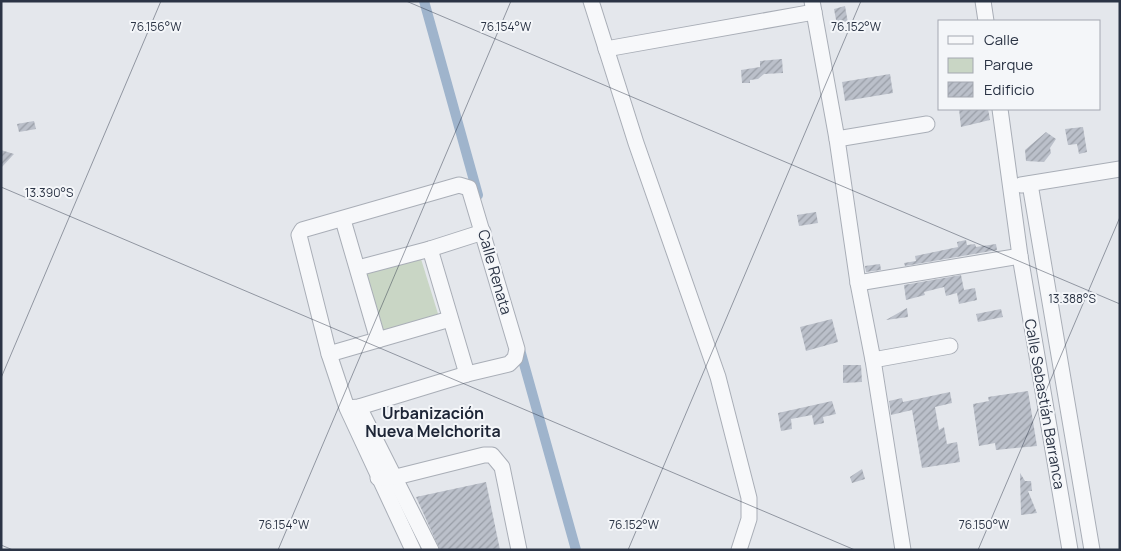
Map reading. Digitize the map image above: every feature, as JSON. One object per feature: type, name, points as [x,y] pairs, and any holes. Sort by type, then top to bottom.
[{"type":"street","points":[[591,1],[636,143],[718,377],[749,498],[749,519],[739,550]]},
{"type":"street","points":[[983,1],[986,20]]},
{"type":"street","points":[[606,49],[813,6],[837,139],[858,284],[873,360],[903,550]]},
{"type":"street","name":"Calle Sebastián Barranca","points":[[1000,110],[1020,256],[1070,550]]},
{"type":"street","points":[[837,139],[927,124]]},
{"type":"street","points":[[1012,187],[1120,168]]},
{"type":"street","points":[[1030,184],[1092,550]]},
{"type":"street","name":"Calle Renata","points":[[343,220],[459,185],[469,188],[472,192],[517,349],[515,358],[509,364],[467,374]]},
{"type":"street","points":[[378,340],[343,220],[302,230],[299,235],[330,354],[353,408],[378,478],[413,550]]},
{"type":"street","points":[[358,268],[430,249],[483,232]]},
{"type":"street","points":[[353,408],[467,374],[430,249]]},
{"type":"street","points":[[858,284],[1020,256]]},
{"type":"street","points":[[1029,306],[1050,305]]},
{"type":"street","points":[[330,354],[450,319]]},
{"type":"street","points":[[873,360],[950,346]]},
{"type":"street","points":[[353,408],[396,477],[431,550]]},
{"type":"street","points":[[378,478],[396,477],[484,455],[492,455],[502,467],[518,550]]},
{"type":"green space","points":[[421,259],[439,317],[375,339],[357,274]]},
{"type":"building","points":[[845,6],[848,23],[837,25],[834,9]]},
{"type":"building","points":[[782,59],[783,73],[764,74],[758,79],[750,80],[750,83],[742,83],[741,70],[760,67],[760,61]]},
{"type":"building","points":[[890,74],[893,93],[845,101],[842,82]]},
{"type":"building","points":[[959,110],[988,110],[990,120],[961,127]]},
{"type":"building","points":[[34,121],[36,129],[19,132],[17,124]]},
{"type":"building","points":[[1083,127],[1087,152],[1079,154],[1077,144],[1068,145],[1065,129]]},
{"type":"building","points":[[1046,132],[1056,139],[1050,148],[1051,153],[1044,162],[1026,161],[1025,150]]},
{"type":"building","points":[[1,150],[14,154],[1,168]]},
{"type":"building","points":[[816,212],[818,223],[799,226],[797,215]]},
{"type":"building","points":[[966,240],[967,245],[975,244],[976,247],[996,244],[997,250],[905,266],[904,263],[916,261],[915,256],[958,247],[957,242]]},
{"type":"building","points":[[880,264],[881,270],[866,272],[865,266]]},
{"type":"building","points":[[961,275],[964,290],[975,288],[977,300],[959,304],[957,293],[946,296],[944,287],[924,292],[925,295],[906,300],[904,285]]},
{"type":"building","points":[[907,308],[908,317],[886,320]]},
{"type":"building","points":[[1001,309],[1003,317],[978,322],[976,314]]},
{"type":"building","points":[[832,319],[838,342],[806,351],[800,327]]},
{"type":"building","points":[[843,365],[861,365],[862,382],[843,383]]},
{"type":"building","points":[[1028,391],[1037,446],[996,450],[995,443],[979,446],[973,404],[989,401],[988,397]]},
{"type":"building","points":[[950,392],[952,403],[935,407],[939,430],[944,427],[947,444],[957,442],[960,462],[922,468],[912,410],[891,415],[889,401],[902,398],[903,402]]},
{"type":"building","points":[[832,401],[836,414],[823,417],[824,423],[814,425],[812,415],[791,419],[792,429],[781,431],[778,413]]},
{"type":"building","points":[[862,469],[865,479],[852,483],[850,477]]},
{"type":"building","points":[[1020,473],[1025,481],[1031,481],[1032,491],[1028,491],[1037,513],[1021,515]]},
{"type":"building","points":[[486,482],[500,550],[440,550],[416,497]]},
{"type":"waterway","points":[[424,1],[478,195]]},
{"type":"waterway","points":[[519,346],[576,550]]},
{"type":"district","name":"Urbanización Nueva Melchorita","points":[[433,422]]}]
